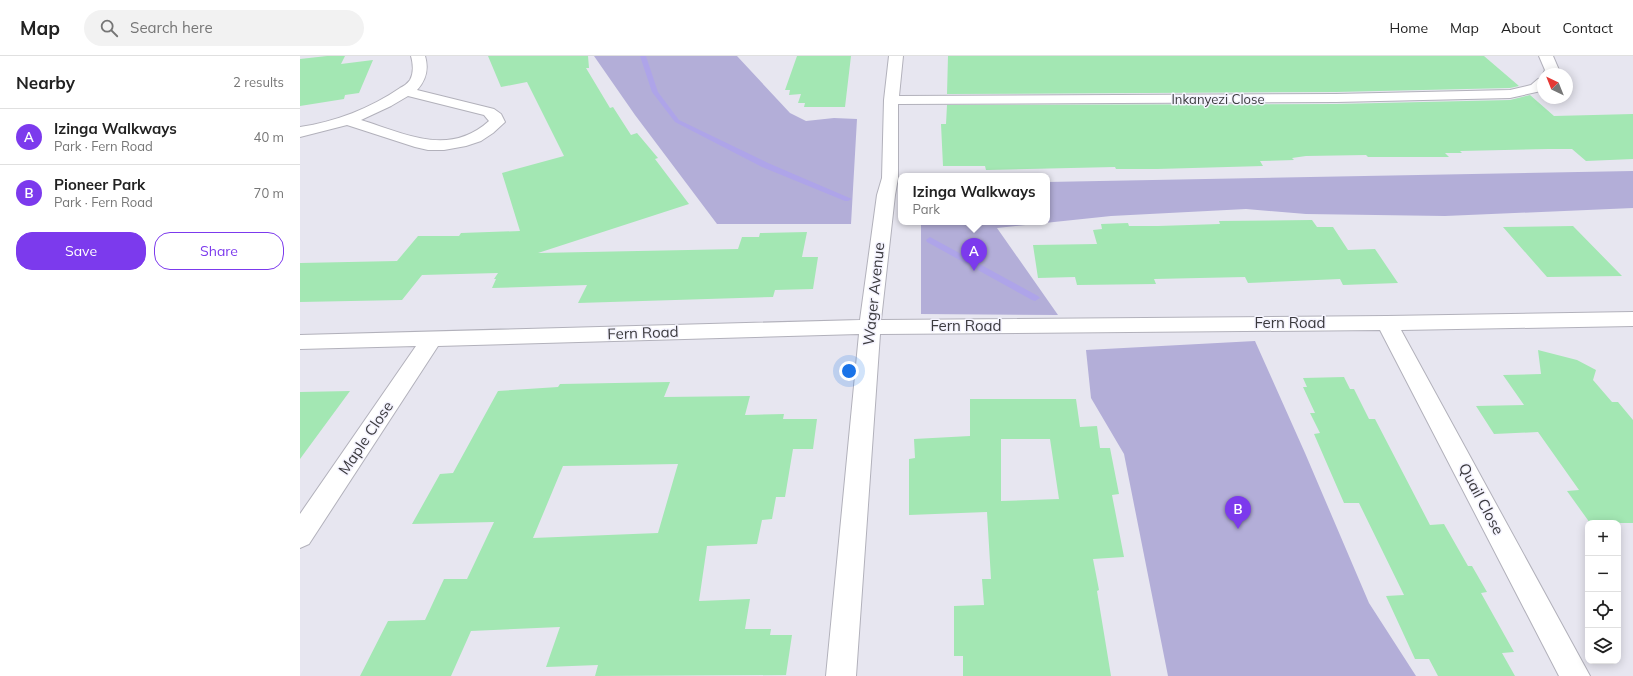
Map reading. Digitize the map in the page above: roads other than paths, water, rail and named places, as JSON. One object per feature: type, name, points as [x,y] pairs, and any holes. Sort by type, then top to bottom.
[{"type":"street","points":[[300,132],[322,128],[347,120],[381,105],[405,92],[415,83],[420,70],[418,56]]},
{"type":"street","name":"Wager Avenue","points":[[841,676],[870,327],[886,195],[890,178],[891,100],[896,56]]},
{"type":"street","points":[[1546,56],[1551,68]]},
{"type":"street","name":"Inkanyezi Close","points":[[891,100],[1336,98],[1510,94],[1537,87]]},
{"type":"street","points":[[347,120],[433,147],[444,146],[474,138],[483,134],[497,122],[496,117],[489,112],[405,92]]},
{"type":"street","name":"Fern Road","points":[[300,342],[431,340],[870,327],[1387,323],[1633,318]]},
{"type":"street","name":"Quail Close","points":[[1387,323],[1575,676]]},
{"type":"street","name":"Maple Close","points":[[300,536],[431,340]]},
{"type":"waterway","points":[[643,56],[655,92],[677,121],[765,165],[848,199]]},
{"type":"waterway","points":[[930,240],[1035,298]]},
{"type":"place","name":"Izinga Walkways","points":[[974,271]]},
{"type":"place","name":"Pioneer Park","points":[[1238,529]]}]
